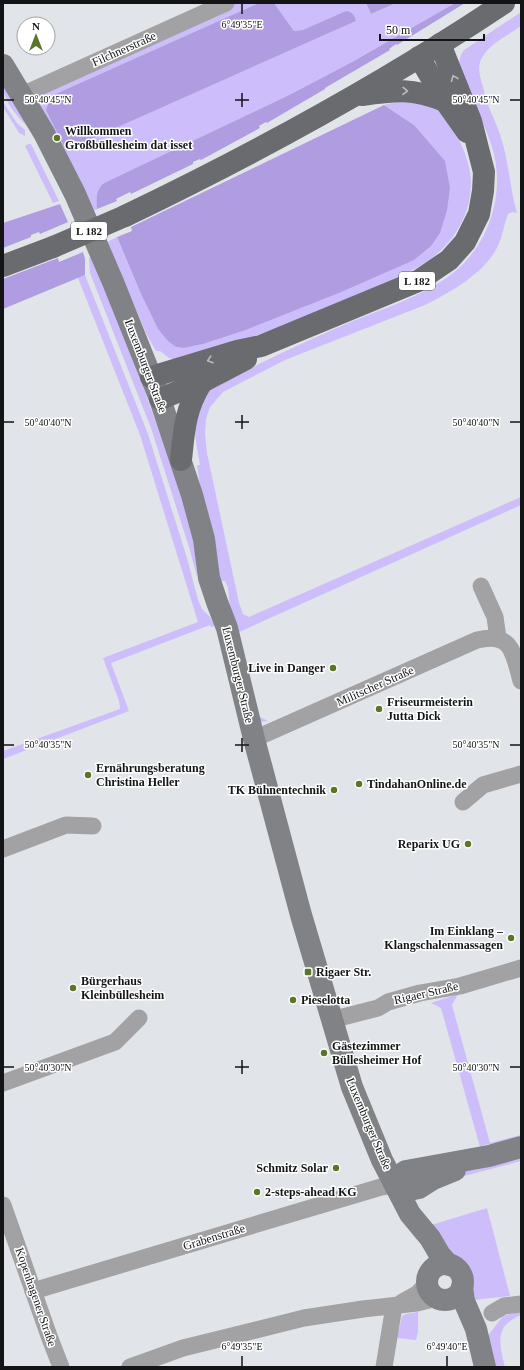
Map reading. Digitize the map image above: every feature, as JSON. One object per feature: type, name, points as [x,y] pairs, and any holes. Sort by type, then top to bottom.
[{"type":"main road","name":"L 182","points":[[3,266],[53,247],[125,216],[244,157],[419,57],[504,3]]},
{"type":"main road","name":"L 182","points":[[151,377],[237,351],[261,346],[411,284],[449,260],[465,242],[479,214],[482,202],[484,172],[471,122],[440,44]]},
{"type":"main road","name":"L 182","points":[[419,57],[445,101],[464,129],[476,142]]},
{"type":"main road","name":"L 182","points":[[353,96],[382,92],[409,91],[424,93],[445,101]]},
{"type":"main road","name":"L 182","points":[[160,400],[202,382],[246,359],[261,346]]},
{"type":"main road","points":[[181,460],[187,414],[202,382]]},
{"type":"street","name":"Filchnerstraße","points":[[22,95],[221,4]]},
{"type":"street","name":"Luxemburger Straße","points":[[3,65],[22,95],[75,194],[100,251],[160,400],[181,460],[204,538],[209,578],[227,628],[254,739],[301,915],[331,1020],[358,1103],[382,1160],[410,1214],[430,1238],[440,1255],[437,1284],[462,1326],[478,1367]]},
{"type":"street","points":[[481,586],[495,617],[498,638],[503,640],[510,650],[521,680]]},
{"type":"street","name":"Militscher Straße","points":[[254,739],[477,640],[498,638]]},
{"type":"street","points":[[463,802],[483,785],[521,774]]},
{"type":"street","points":[[3,849],[66,825],[93,826]]},
{"type":"street","name":"Rigaer Straße","points":[[331,1020],[378,1008],[388,1002],[420,992],[460,986],[521,968]]},
{"type":"street","points":[[3,1083],[115,1042],[138,1018]]},
{"type":"street","points":[[395,1185],[409,1190],[419,1188],[434,1179],[488,1156],[521,1147]]},
{"type":"street","name":"Grabenstraße","points":[[34,1291],[380,1187],[395,1185]]},
{"type":"street","name":"Kopenhagener Straße","points":[[3,1205],[34,1291],[48,1336],[61,1367]]},
{"type":"street","points":[[130,1367],[183,1348],[304,1318],[362,1309],[425,1302],[437,1284],[451,1299],[456,1296],[462,1287],[464,1301],[476,1329],[485,1367]]},
{"type":"street","points":[[492,1313],[504,1306],[521,1304]]},
{"type":"street","points":[[384,1367],[394,1306]]},
{"type":"shaded area","points":[[236,3],[259,3],[51,96],[66,149],[356,21],[294,31],[274,3],[366,3],[371,14],[396,3],[455,3],[352,62],[289,95],[104,183],[98,195],[97,209],[92,212],[40,110],[38,97],[41,89]]},
{"type":"shaded area","points":[[259,3],[274,3],[294,31],[303,30],[346,11],[353,14],[356,21],[66,150],[46,110],[51,96]]},
{"type":"shaded area","points":[[366,3],[396,3],[371,14]]},
{"type":"shaded area","points":[[455,3],[465,3],[325,89],[267,123],[266,122],[259,126],[260,128],[201,160],[200,159],[193,162],[193,164],[131,194],[130,192],[116,199],[117,201],[97,209],[97,195],[99,189],[104,183],[289,95],[352,62]]},
{"type":"shaded area","points":[[521,12],[521,26],[492,46],[483,56],[479,66],[487,101],[498,129],[504,150],[517,213],[512,212],[508,214],[500,242],[492,256],[485,265],[466,281],[425,305],[285,360],[223,392],[210,407],[206,419],[205,434],[207,453],[239,603],[243,614],[249,617],[521,497],[521,505],[237,633],[258,716],[268,721],[260,722],[255,718],[234,634],[228,588],[225,581],[220,581],[217,558],[202,500],[197,465],[200,465],[195,427],[198,405],[208,391],[224,380],[436,285],[460,267],[471,255],[488,226],[496,194],[497,177],[491,144],[462,77],[459,66],[461,54],[464,50]]},
{"type":"shaded area","points":[[3,85],[29,128],[8,103]]},
{"type":"shaded area","points":[[410,100],[436,109],[441,113],[456,133],[468,163],[471,187],[466,211],[456,232],[440,251],[431,259],[410,272],[244,340],[176,360],[169,358],[160,351],[156,351],[146,333],[107,242],[117,237],[141,294],[158,329],[176,347],[184,348],[203,344],[246,330],[339,293],[414,125],[384,105]]},
{"type":"shaded area","points":[[3,102],[17,123],[25,130],[25,136],[19,133],[3,107]]},
{"type":"shaded area","points":[[384,105],[414,125],[445,161],[450,188],[447,210],[440,233],[431,246],[414,260],[339,293],[246,330],[203,344],[184,348],[176,347],[168,341],[158,329],[141,294],[117,237],[132,231],[131,227]]},
{"type":"shaded area","points":[[31,144],[59,201],[53,203],[25,146]]},
{"type":"shaded area","points":[[60,204],[68,222],[40,234],[39,232],[31,235],[31,237],[3,248],[3,223]]},
{"type":"shaded area","points":[[83,252],[85,259],[85,275],[3,309],[3,279],[58,258],[59,262]]},
{"type":"shaded area","points":[[92,257],[132,357],[177,479],[195,533],[197,577],[189,547],[151,428],[90,273],[89,258]]},
{"type":"shaded area","points":[[85,275],[148,434],[187,558],[198,600],[202,609],[210,617],[215,626],[211,627],[210,625],[111,663],[129,711],[3,759],[3,751],[120,709],[119,701],[103,658],[198,622],[140,435],[78,278]]},
{"type":"shaded area","points":[[458,994],[452,1005],[490,1143],[521,1135],[521,1140],[491,1146],[489,1144],[482,1146],[481,1148],[480,1147],[441,1008],[431,1003]]},
{"type":"shaded area","points":[[521,1154],[521,1161],[468,1175],[445,1183],[454,1175]]},
{"type":"shaded area","points":[[487,1208],[510,1296],[473,1300],[473,1280],[469,1267],[463,1260],[449,1251],[431,1225]]},
{"type":"shaded area","points":[[521,1311],[521,1315],[512,1319],[502,1330],[500,1343],[505,1367],[493,1367],[487,1337],[503,1316]]},
{"type":"shaded area","points":[[418,1312],[418,1332],[416,1340],[397,1338],[402,1316]]},
{"type":"place","name":"Willkommen Großbüllesheim dat isset","points":[[57,138]]},
{"type":"place","name":"Live in Danger","points":[[333,668]]},
{"type":"place","name":"Friseurmeisterin Jutta Dick","points":[[379,709]]},
{"type":"place","name":"Ernährungsberatung Christina Heller","points":[[88,775]]},
{"type":"place","name":"TindahanOnline.de","points":[[359,784]]},
{"type":"place","name":"TK Bühnentechnik","points":[[334,790]]},
{"type":"place","name":"Reparix UG","points":[[468,844]]},
{"type":"place","name":"Im Einklang – Klangschalenmassagen","points":[[511,938]]},
{"type":"place","name":"Rigaer Str.","points":[[308,972]]},
{"type":"place","name":"Bürgerhaus Kleinbüllesheim","points":[[73,988]]},
{"type":"place","name":"Pieselotta","points":[[293,1000]]},
{"type":"place","name":"Gästezimmer Büllesheimer Hof","points":[[324,1053]]},
{"type":"place","name":"Schmitz Solar","points":[[336,1168]]},
{"type":"place","name":"2-steps-ahead KG","points":[[257,1192]]}]
